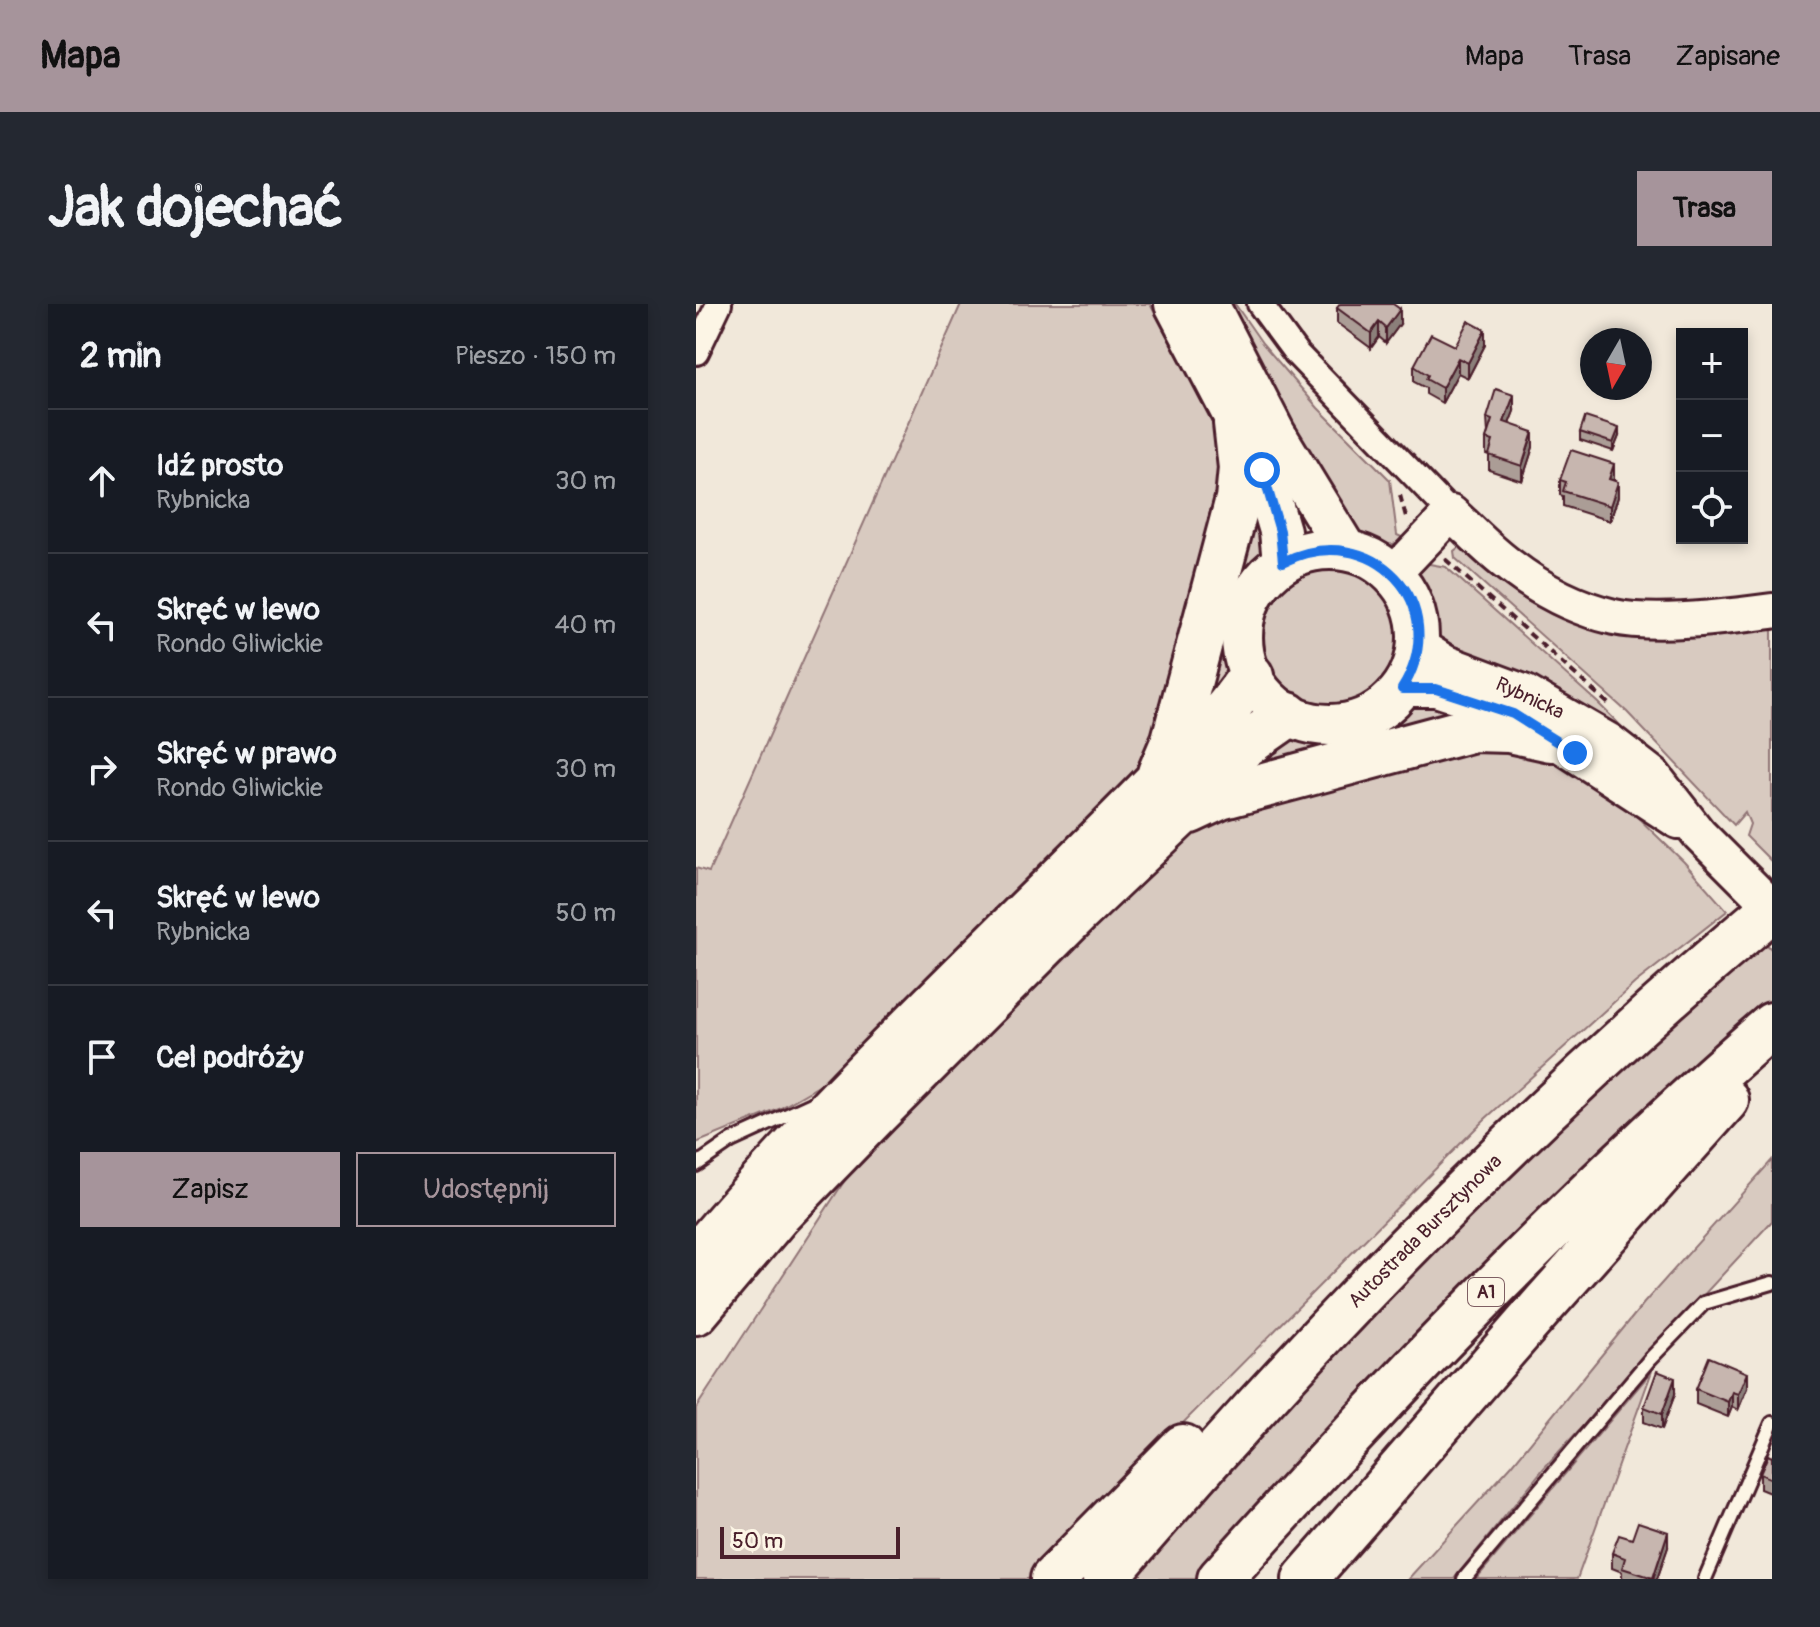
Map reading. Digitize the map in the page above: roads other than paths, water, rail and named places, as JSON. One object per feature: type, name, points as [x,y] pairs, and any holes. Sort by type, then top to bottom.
[{"type":"highway","points":[[1168,799],[1174,740],[1238,499],[1241,468],[1236,423]]},
{"type":"highway","points":[[696,1312],[789,1204],[1078,912],[1168,799],[1251,676]]},
{"type":"highway","points":[[696,1257],[748,1195],[844,1096],[1168,799],[1288,715]]},
{"type":"highway","points":[[1168,799],[1220,797],[1473,729],[1509,730],[1551,739]]},
{"type":"highway","name":"Autostrada Bursztynowa","points":[[1105,1579],[1179,1492],[1390,1264],[1544,1113],[1772,908]]},
{"type":"highway","name":"A1","points":[[1220,1579],[1354,1429],[1490,1288],[1772,1025]]},
{"type":"highway","points":[[1305,1579],[1545,1303],[1772,1050]]},
{"type":"highway","points":[[1053,1579],[1265,1364],[1390,1264]]},
{"type":"main road","points":[[1175,304],[1262,470],[1280,531],[1283,562]]},
{"type":"main road","points":[[1208,304],[1275,434],[1346,550]]},
{"type":"main road","points":[[1313,550],[1346,550],[1379,563],[1405,589],[1414,607],[1418,645],[1410,676],[1402,689],[1375,713],[1359,721],[1323,725],[1288,715],[1261,692],[1244,659],[1242,641],[1248,604],[1256,588],[1283,562],[1313,550]]},
{"type":"street","points":[[696,352],[719,304]]},
{"type":"street","points":[[1260,304],[1296,353],[1451,513],[1509,566],[1549,592],[1578,607],[1616,618],[1660,620],[1772,611]]},
{"type":"street","points":[[1393,574],[1451,513]]},
{"type":"street","name":"Rybnicka","points":[[1418,645],[1446,663],[1526,693],[1586,725],[1653,775],[1704,840],[1772,908]]},
{"type":"street","name":"Rybnicka","points":[[1402,689],[1436,689],[1513,714],[1704,840]]},
{"type":"lane","points":[[696,1165],[731,1141],[805,1106],[844,1096]]},
{"type":"lane","points":[[1464,1579],[1650,1359],[1704,1303],[1772,1283]]},
{"type":"lane","points":[[1705,1579],[1772,1423]]}]
